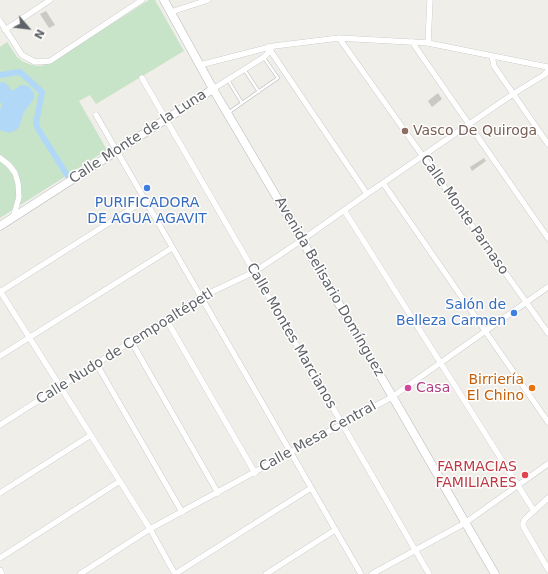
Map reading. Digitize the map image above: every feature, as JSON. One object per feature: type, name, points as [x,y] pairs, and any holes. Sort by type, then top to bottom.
[{"type":"main road","name":"Avenida Belisario Domínguez","points":[[164,0],[213,89],[495,574]]},
{"type":"main road","name":"Calle Monte de la Luna","points":[[0,226],[213,89]]},
{"type":"street","points":[[6,30],[50,0]]},
{"type":"street","points":[[0,21],[22,55],[35,62],[50,61],[142,0]]},
{"type":"street","points":[[171,12],[208,0]]},
{"type":"street","points":[[428,43],[430,0]]},
{"type":"street","points":[[200,65],[270,48],[339,38],[428,43],[548,68]]},
{"type":"street","name":"Calle Monte Parnaso","points":[[339,38],[548,333]]},
{"type":"street","points":[[412,42],[548,238]]},
{"type":"street","points":[[270,48],[367,194]]},
{"type":"street","name":"Calle Monte de la Luna","points":[[213,89],[264,57],[270,48]]},
{"type":"street","points":[[492,56],[494,66],[548,144]]},
{"type":"street","name":"Calle Nudo de Cempoaltépetl","points":[[0,425],[201,297],[254,272],[512,94],[544,75],[548,68]]},
{"type":"street","name":"Calle Montes Marcianos","points":[[142,78],[429,574]]},
{"type":"street","points":[[96,115],[361,574]]},
{"type":"street","points":[[0,158],[9,165],[15,173],[18,183],[19,197],[12,218]]},
{"type":"street","points":[[383,183],[548,422]]},
{"type":"street","points":[[145,200],[0,291],[150,529],[175,574],[311,488]]},
{"type":"street","points":[[344,210],[534,511]]},
{"type":"street","points":[[0,356],[172,248]]},
{"type":"street","name":"Calle Mesa Central","points":[[80,574],[150,529],[392,397],[548,287]]},
{"type":"street","points":[[166,319],[255,473]]},
{"type":"street","points":[[131,341],[218,493]]},
{"type":"street","points":[[96,363],[182,512]]},
{"type":"street","points":[[0,493],[91,435]]},
{"type":"street","points":[[372,574],[465,522],[548,464]]},
{"type":"street","points":[[0,558],[120,481]]},
{"type":"street","points":[[548,498],[525,519],[523,523],[548,569]]},
{"type":"street","points":[[266,574],[335,530]]},
{"type":"street","points":[[0,570],[2,574]]},
{"type":"lane","points":[[228,114],[278,78],[264,57]]},
{"type":"lane","points":[[244,69],[259,92]]},
{"type":"lane","points":[[228,79],[242,103]]},
{"type":"green space","points":[[149,0],[155,0],[184,51],[96,104],[90,95],[79,101],[107,150],[0,218],[0,47],[7,42],[17,57],[22,61],[32,65],[41,66],[52,62]]},
{"type":"water","points":[[0,82],[6,83],[12,91],[21,85],[28,86],[34,94],[34,99],[24,112],[19,127],[9,133],[0,130],[0,109],[2,105],[0,102]]},
{"type":"building","points":[[46,11],[55,25],[49,28],[40,14]]},
{"type":"building","points":[[438,93],[442,99],[432,107],[428,101]]},
{"type":"building","points":[[484,158],[486,161],[472,171],[470,167]]},
{"type":"waterway","points":[[0,75],[20,72],[42,92],[36,123],[38,129],[69,178]]},
{"type":"place","name":"Vasco De Quiroga","points":[[405,131]]},
{"type":"place","name":"PURIFICADORA DE AGUA AGAVIT","points":[[147,188]]},
{"type":"place","name":"Salón de Belleza Carmen","points":[[514,313]]},
{"type":"place","name":"Casa","points":[[408,388]]},
{"type":"place","name":"Birriería El Chino","points":[[532,388]]},
{"type":"place","name":"FARMACIAS FAMILIARES","points":[[525,475]]}]
